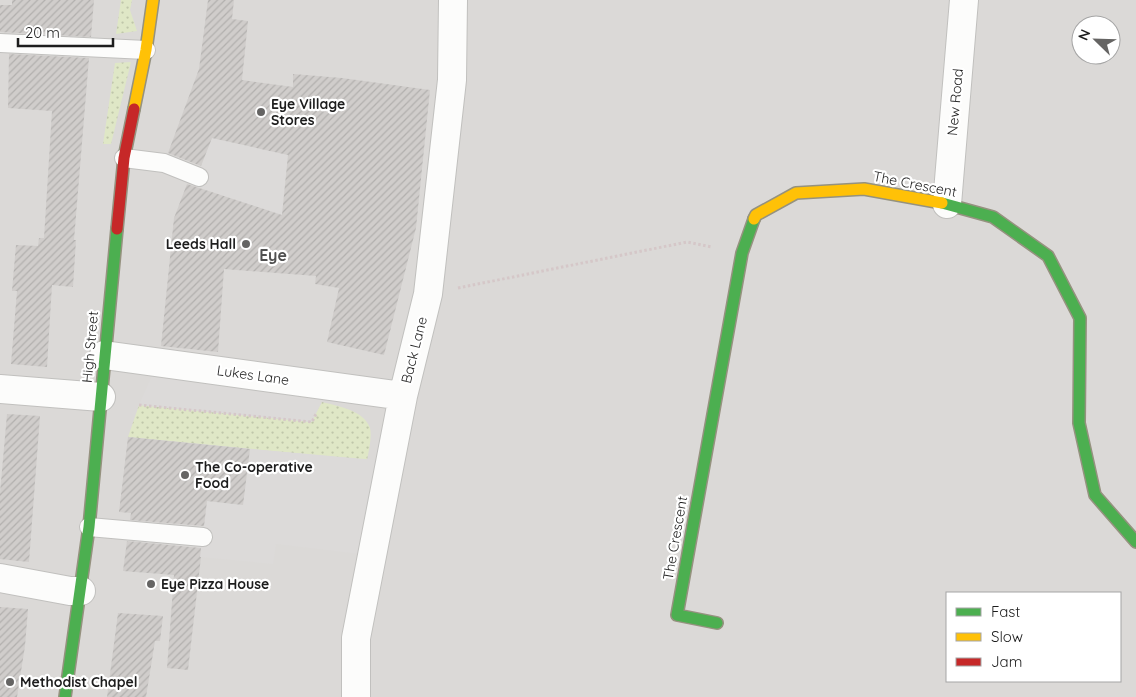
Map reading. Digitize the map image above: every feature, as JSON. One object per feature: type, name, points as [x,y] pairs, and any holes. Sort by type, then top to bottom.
[{"type":"street","name":"High Street","points":[[64,697],[89,527],[124,158],[146,50],[153,0]]},
{"type":"street","name":"Back Lane","points":[[356,697],[356,638],[374,509],[428,294],[452,80],[453,0]]},
{"type":"street","name":"New Road","points":[[946,204],[964,0]]},
{"type":"street","name":"The Crescent","points":[[717,623],[677,615],[742,253],[756,216],[796,193],[864,189],[946,204],[993,217],[1048,256],[1080,318],[1078,423],[1095,494],[1136,542]]},
{"type":"street","name":"Lukes Lane","points":[[104,355],[403,396]]},
{"type":"street","points":[[0,389],[101,397]]},
{"type":"street","points":[[0,578],[70,591],[81,591]]},
{"type":"lane","points":[[0,42],[146,50]]},
{"type":"lane","points":[[124,158],[164,163],[200,177]]},
{"type":"lane","points":[[89,527],[203,537]]},
{"type":"path","points":[[428,294],[687,242],[742,253]]},
{"type":"path","points":[[139,406],[312,422],[329,386]]},
{"type":"shaded area","points":[[0,0],[1136,0],[1136,697],[0,697]]},
{"type":"shaded area","points":[[212,138],[288,154],[281,225],[232,220],[236,200],[201,188],[199,171]]},
{"type":"shaded area","points":[[158,362],[329,386],[312,422],[139,405]]},
{"type":"shaded area","points":[[250,449],[376,460],[360,554],[276,544],[273,564],[200,557],[207,501],[243,505]]},
{"type":"green space","points":[[121,0],[132,0],[130,10],[137,31],[116,34]]},
{"type":"green space","points":[[131,62],[111,144],[103,144],[115,63]]},
{"type":"green space","points":[[322,402],[356,413],[367,422],[371,435],[367,460],[128,437],[139,405],[311,422]]},
{"type":"building","points":[[12,0],[94,0],[91,37],[0,32],[0,5],[12,5]]},
{"type":"building","points":[[208,0],[234,0],[232,19],[248,21],[242,80],[293,87],[293,74],[342,78],[430,90],[416,228],[384,355],[327,342],[339,288],[315,284],[316,276],[224,269],[218,352],[161,346],[174,218],[187,184],[282,215],[288,155],[212,138],[201,166],[168,153],[199,69]]},
{"type":"building","points":[[9,54],[89,58],[74,240],[76,240],[73,287],[52,285],[47,367],[11,364],[17,291],[12,291],[16,245],[38,246],[39,238],[44,238],[52,111],[8,108]]},
{"type":"building","points":[[7,414],[40,416],[29,562],[0,559],[0,493]]},
{"type":"building","name":"The Co-operative Food","points":[[128,437],[250,449],[243,505],[207,501],[204,526],[130,520],[131,513],[119,512]]},
{"type":"building","points":[[127,541],[201,548],[188,670],[167,668],[174,575],[123,571]]},
{"type":"building","points":[[0,607],[28,609],[25,646],[17,697],[0,697]]},
{"type":"building","points":[[118,613],[163,616],[160,641],[155,641],[146,697],[107,697]]},
{"type":"traffic: fast","points":[[942,203],[993,217],[1048,256],[1080,318],[1079,423],[1095,495],[1136,542]]},
{"type":"traffic: fast","points":[[717,623],[677,615],[742,253],[754,219]]},
{"type":"traffic: fast","points":[[65,697],[89,527],[117,229]]},
{"type":"traffic: slow","points":[[134,109],[146,50],[153,0]]},
{"type":"traffic: slow","points":[[754,219],[756,215],[796,193],[864,189],[942,203]]},
{"type":"traffic: jam","points":[[117,229],[124,158],[134,109]]},
{"type":"place","name":"Eye Village Stores","points":[[261,112]]},
{"type":"place","name":"Leeds Hall","points":[[246,244]]},
{"type":"place","name":"The Co-operative Food","points":[[185,475]]},
{"type":"place","name":"Eye Pizza House","points":[[151,584]]},
{"type":"place","name":"Methodist Chapel","points":[[10,682]]},
{"type":"district","name":"Eye","points":[[273,255]]}]
